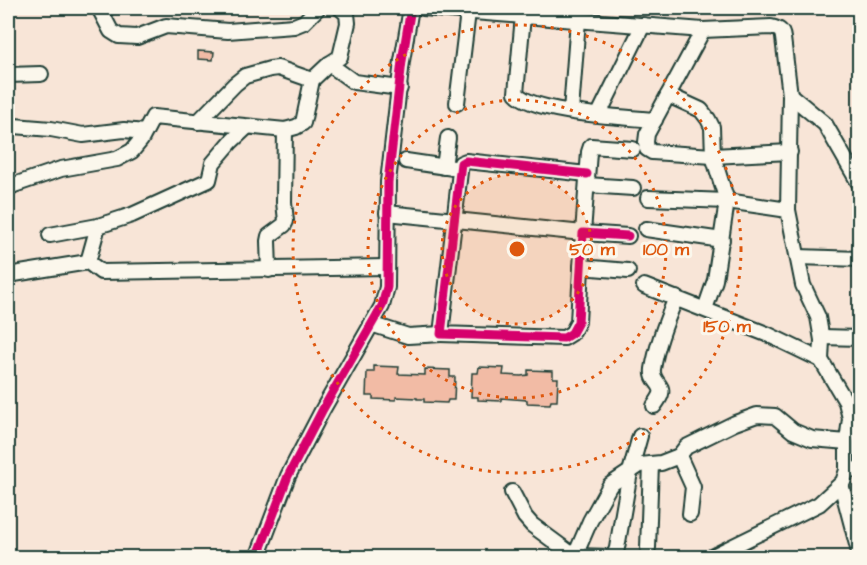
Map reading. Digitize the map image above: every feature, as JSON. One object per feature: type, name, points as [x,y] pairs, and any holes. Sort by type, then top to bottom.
[{"type":"street","points":[[99,8],[114,34],[137,37],[166,26],[228,31],[294,26],[304,22],[318,8]]},
{"type":"street","points":[[8,189],[61,169],[117,159],[132,151],[141,140],[153,117],[285,130],[296,127],[303,123],[312,80],[340,57],[348,23],[347,14],[340,8]]},
{"type":"street","points":[[257,558],[288,476],[382,306],[387,287],[387,182],[411,8]]},
{"type":"street","points":[[423,8],[703,30],[771,27],[778,28],[782,32],[790,95],[789,210],[803,285],[818,317],[822,336],[821,360],[846,402],[850,418],[847,442],[853,469],[843,482],[819,504],[710,558]]},
{"type":"street","points":[[457,103],[468,12]]},
{"type":"street","points":[[523,16],[516,93],[520,98],[534,104],[571,111],[655,120]]},
{"type":"street","points":[[571,111],[578,20]]},
{"type":"street","points":[[599,114],[643,25]]},
{"type":"street","points":[[703,30],[647,134],[647,149],[652,152],[713,156],[790,152]]},
{"type":"street","points":[[329,64],[354,82],[400,88]]},
{"type":"street","points":[[198,122],[245,76],[278,68],[312,80]]},
{"type":"street","points":[[8,75],[41,74]]},
{"type":"street","points":[[790,95],[825,124],[860,185]]},
{"type":"street","points":[[668,96],[701,111],[708,119],[712,127],[713,156],[727,201],[715,280],[705,309]]},
{"type":"street","points":[[8,123],[17,127],[51,129],[83,135],[124,130],[145,132]]},
{"type":"street","points":[[50,235],[132,215],[209,180],[213,163],[247,127]]},
{"type":"street","points":[[269,270],[269,237],[286,221],[285,130]]},
{"type":"street","points":[[444,167],[448,138]]},
{"type":"street","points":[[371,324],[408,336],[441,334],[564,338],[572,333],[578,322],[591,146],[633,148]]},
{"type":"street","points":[[406,161],[460,169]]},
{"type":"street","points":[[441,334],[461,163],[466,161],[633,188]]},
{"type":"street","points":[[648,198],[727,201],[789,210]]},
{"type":"street","points":[[387,213],[628,236]]},
{"type":"street","points":[[88,262],[98,225]]},
{"type":"street","points":[[646,229],[722,240]]},
{"type":"street","points":[[798,257],[860,259]]},
{"type":"street","points":[[8,275],[88,262],[101,272],[386,267]]},
{"type":"street","points":[[581,267],[628,271]]},
{"type":"street","points":[[644,286],[769,335],[821,360]]},
{"type":"street","points":[[654,406],[662,391],[653,378],[652,371],[659,339],[676,298]]},
{"type":"street","points":[[822,336],[860,338]]},
{"type":"street","points":[[574,557],[610,484],[640,465],[662,462],[679,456],[686,447],[735,423],[757,415],[775,416],[793,431],[812,439],[847,442]]},
{"type":"street","points":[[512,492],[525,517],[532,525],[574,557],[612,556],[617,548],[630,472],[640,436]]},
{"type":"street","points":[[679,456],[693,487],[690,514]]},
{"type":"street","points":[[648,548],[651,464]]},
{"type":"street","points":[[841,484],[860,556]]},
{"type":"building","points":[[198,51],[214,52],[213,60],[198,59]]},
{"type":"building","points":[[374,366],[399,367],[398,374],[425,375],[425,369],[450,370],[450,377],[455,377],[454,400],[448,400],[447,403],[424,402],[424,399],[417,398],[373,399],[373,396],[366,396],[367,372],[374,372]]},
{"type":"building","points":[[479,367],[504,368],[503,375],[521,376],[528,375],[528,370],[553,371],[553,378],[558,378],[557,401],[551,401],[550,404],[527,403],[527,400],[501,398],[501,401],[478,400],[478,397],[471,397],[472,373],[478,373]]},
{"type":"cycle path","points":[[257,558],[288,476],[382,306],[387,287],[388,182],[402,61],[411,8]]},
{"type":"cycle path","points":[[587,174],[466,161],[461,163],[441,334],[564,338],[572,333],[578,322],[583,233],[628,236]]}]
